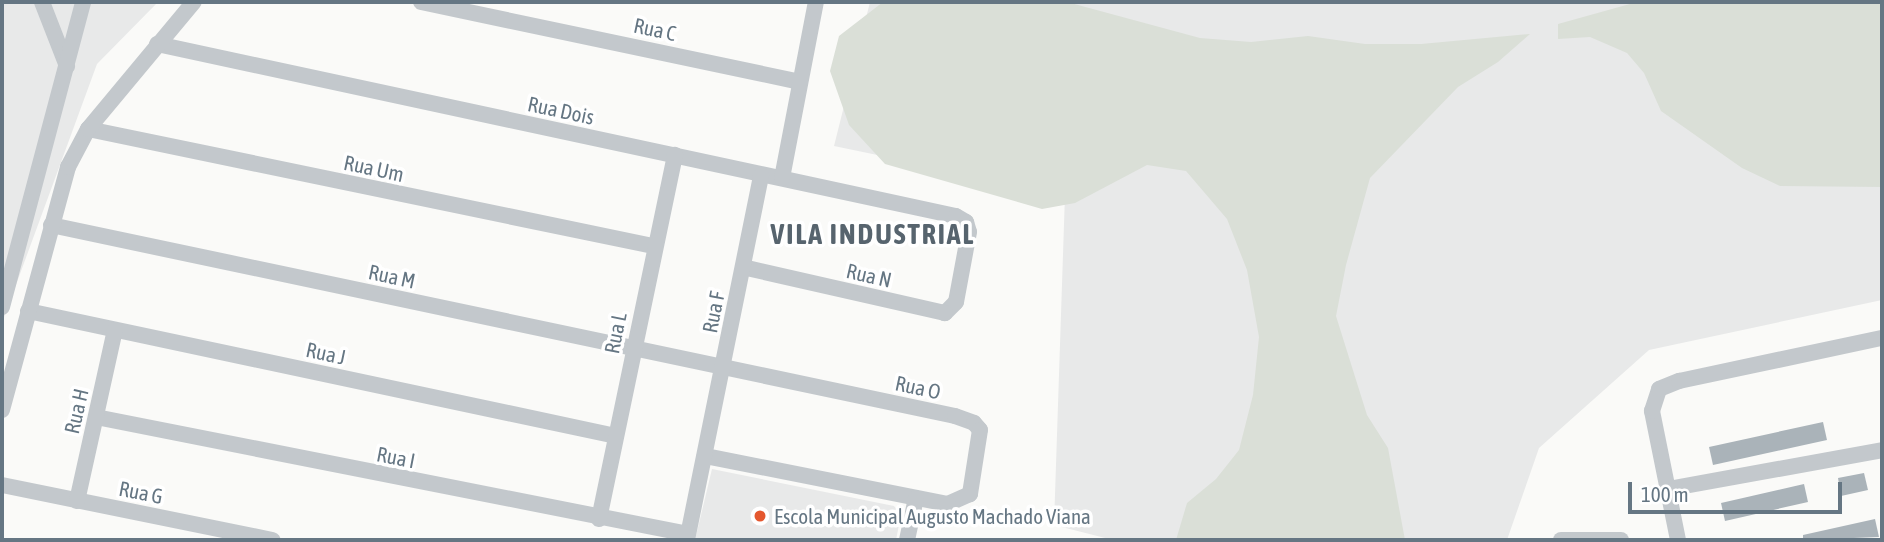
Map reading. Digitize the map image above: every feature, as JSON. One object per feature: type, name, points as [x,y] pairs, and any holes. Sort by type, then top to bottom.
[{"type":"street","points":[[41,2],[67,66]]},
{"type":"street","points":[[2,307],[83,2]]},
{"type":"street","points":[[2,410],[68,167],[88,129],[194,2]]},
{"type":"street","name":"Rua C","points":[[421,2],[800,82]]},
{"type":"street","points":[[782,178],[816,2]]},
{"type":"street","name":"Rua Dois","points":[[157,44],[956,216],[966,222],[969,232],[956,302],[945,313]]},
{"type":"street","name":"Rua Um","points":[[88,129],[653,246]]},
{"type":"street","name":"Rua L","points":[[599,519],[653,246],[675,155]]},
{"type":"street","points":[[43,158],[68,167]]},
{"type":"street","name":"Rua F","points":[[687,537],[724,367],[761,175]]},
{"type":"street","name":"Rua M","points":[[51,225],[724,367]]},
{"type":"street","name":"Rua N","points":[[743,267],[945,313]]},
{"type":"street","name":"Rua J","points":[[28,311],[616,436]]},
{"type":"street","name":"Rua H","points":[[77,501],[116,330]]},
{"type":"street","points":[[1678,540],[1652,411],[1659,389],[1679,381],[1882,338]]},
{"type":"street","name":"Rua O","points":[[724,367],[974,423],[981,442],[970,494],[948,504],[916,498]]},
{"type":"street","name":"Rua I","points":[[96,417],[687,537]]},
{"type":"street","points":[[1668,489],[1882,450]]},
{"type":"street","points":[[705,456],[916,498],[907,540]]},
{"type":"street","name":"Rua G","points":[[2,485],[272,540]]},
{"type":"street","points":[[1561,540],[1621,540]]},
{"type":"shaded area","points":[[2,2],[158,2],[97,64],[2,323]]},
{"type":"shaded area","points":[[870,2],[1882,2],[1882,300],[1649,350],[1539,448],[1507,540],[1113,540],[1054,525],[1065,194],[834,146]]},
{"type":"shaded area","points":[[883,2],[1067,2],[1200,38],[1251,42],[1308,36],[1365,44],[1421,44],[1530,34],[1498,62],[1458,87],[1370,178],[1346,265],[1336,316],[1367,415],[1388,448],[1405,540],[1176,540],[1187,503],[1216,479],[1239,450],[1253,395],[1259,337],[1247,270],[1227,219],[1186,171],[1147,165],[1075,203],[1042,209],[885,164],[849,125],[830,71],[839,36]]},
{"type":"shaded area","points":[[1637,2],[1882,2],[1882,187],[1780,186],[1742,168],[1661,111],[1644,73],[1627,53],[1590,37],[1558,39],[1558,24]]},
{"type":"shaded area","name":"Escola Municipal Augusto Machado Viana","points":[[712,469],[894,506],[901,515],[896,540],[695,540]]},
{"type":"building","points":[[1823,422],[1827,440],[1713,465],[1709,447]]},
{"type":"building","points":[[1864,473],[1868,490],[1841,496],[1838,478]]},
{"type":"building","points":[[1804,484],[1808,502],[1725,521],[1721,503]]},
{"type":"building","points":[[1875,519],[1879,537],[1803,540],[1803,535]]},
{"type":"place","name":"Escola Municipal Augusto Machado Viana","points":[[760,516]]},
{"type":"district","name":"VILA INDUSTRIAL","points":[[873,234]]}]
